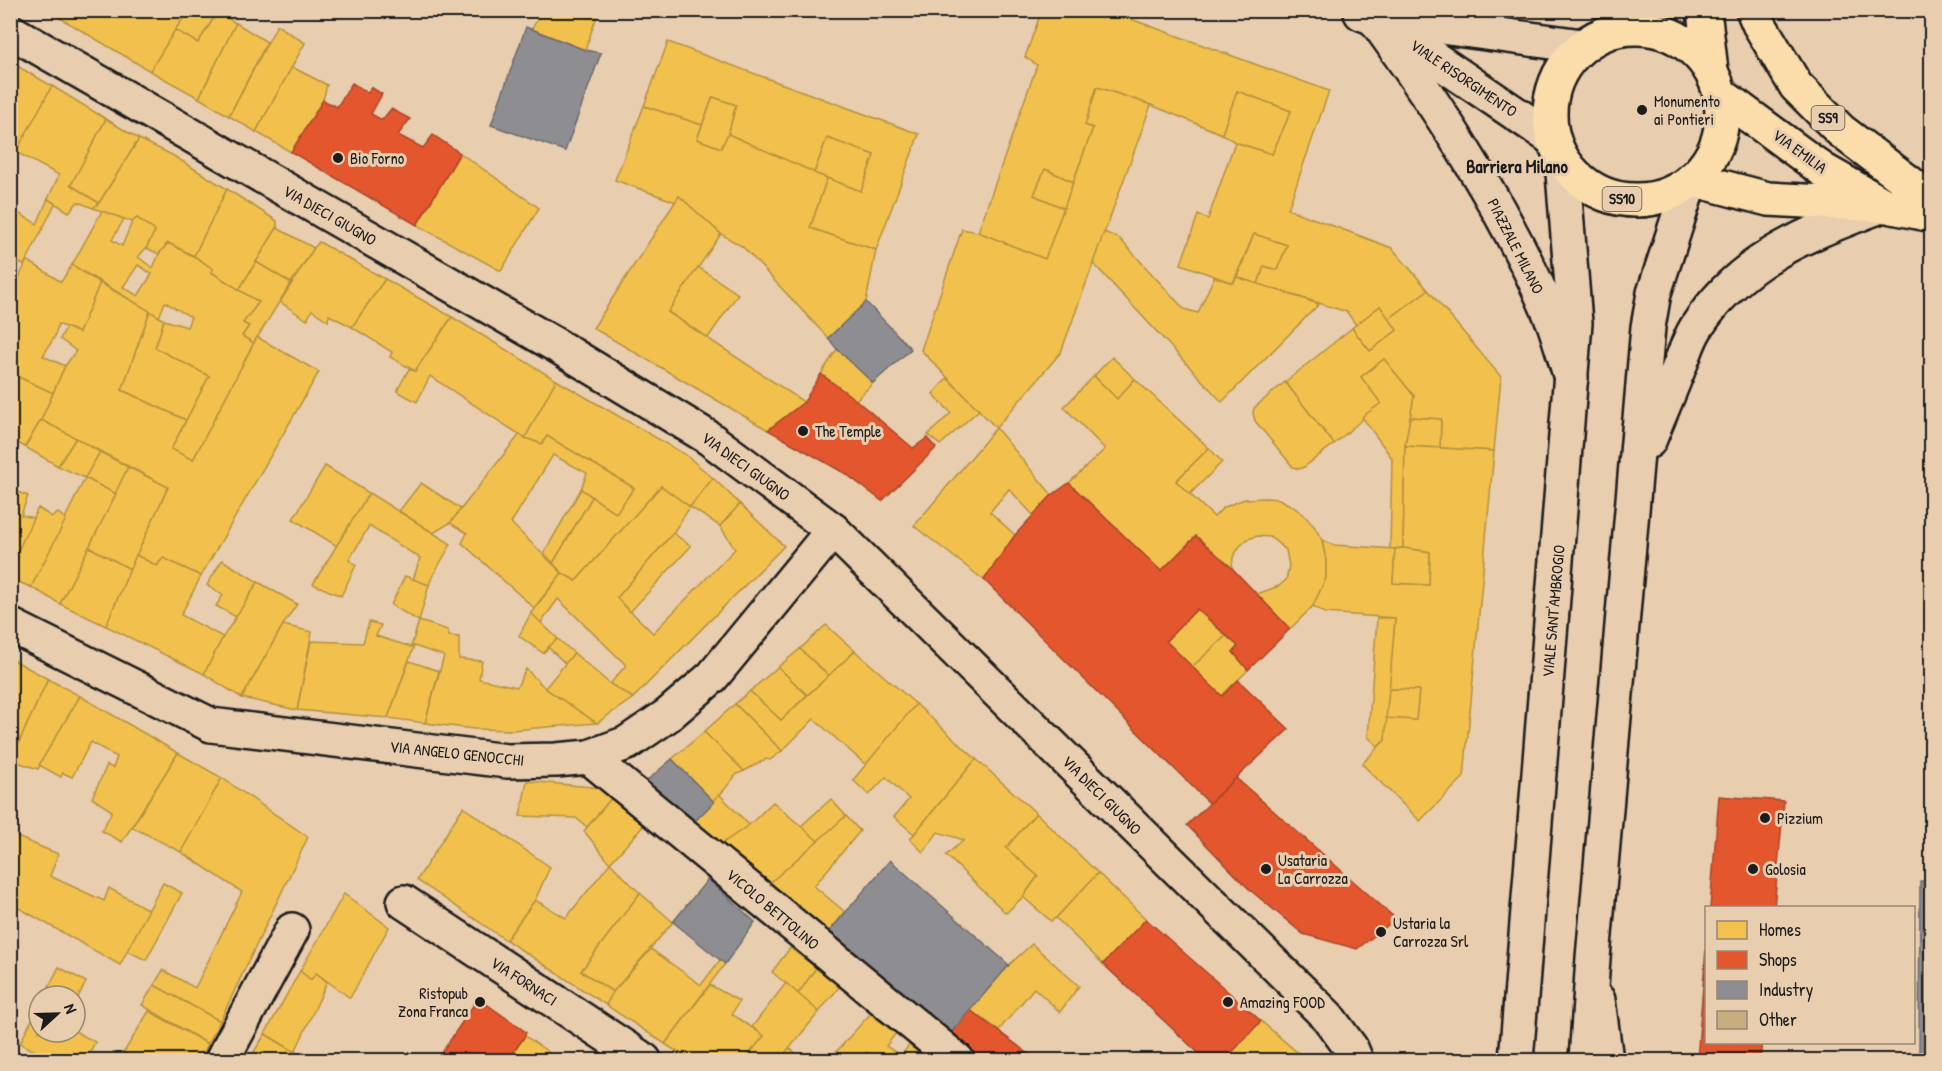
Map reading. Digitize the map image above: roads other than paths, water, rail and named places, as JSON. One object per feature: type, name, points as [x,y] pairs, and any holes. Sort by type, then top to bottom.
[{"type":"main road","name":"SS10","points":[[1558,150],[1582,182],[1608,196],[1636,201],[1665,196],[1691,181],[1707,164],[1718,142],[1723,118],[1704,10]]},
{"type":"main road","name":"SS9","points":[[1753,10],[1758,24],[1796,86],[1841,131],[1932,200]]},
{"type":"main road","points":[[1558,150],[1549,113],[1553,88],[1564,65],[1588,33],[1603,33],[1627,28],[1652,28],[1675,37],[1696,51],[1716,83]]},
{"type":"main road","name":"VIA EMILIA","points":[[1716,83],[1823,170],[1883,205]]},
{"type":"main road","name":"VIA EMILIA","points":[[1691,181],[1768,199],[1883,205],[1932,215]]},
{"type":"street","name":"VIALE RISORGIMENTO","points":[[1374,13],[1588,33]]},
{"type":"street","name":"VIALE RISORGIMENTO","points":[[1374,13],[1558,150]]},
{"type":"street","name":"PIAZZALE MILANO","points":[[1374,13],[1434,103],[1499,208],[1554,324],[1572,380]]},
{"type":"street","name":"VIA DIECI GIUGNO","points":[[10,31],[554,344],[706,435],[833,530],[1328,1017],[1351,1048],[1356,1060]]},
{"type":"street","name":"VIALE SANT'AMBROGIO","points":[[1516,1060],[1575,323],[1558,150]]},
{"type":"street","name":"SS10","points":[[1586,1060],[1648,327],[1654,293],[1691,181]]},
{"type":"street","points":[[1637,471],[1695,329],[1727,287],[1749,268],[1776,250],[1809,233],[1883,205]]},
{"type":"street","name":"VIA ANGELO GENOCCHI","points":[[10,625],[211,725],[507,760],[589,757],[627,742],[668,715],[712,676],[833,530]]},
{"type":"street","name":"VICOLO BETTOLINO","points":[[589,757],[957,1060]]},
{"type":"street","name":"VIA FORNACI","points":[[404,902],[644,1060]]},
{"type":"street","points":[[222,1060],[292,930]]},
{"type":"street","points":[[1593,958],[1606,1060]]},
{"type":"place","name":"Monumento ai Pontieri","points":[[1642,110]]},
{"type":"place","name":"Bio Forno","points":[[338,158]]},
{"type":"place","name":"The Temple","points":[[803,431]]},
{"type":"place","name":"Pizzium","points":[[1765,818]]},
{"type":"place","name":"Usataria La Carrozza","points":[[1266,869]]},
{"type":"place","name":"Golosia","points":[[1753,869]]},
{"type":"place","name":"Ustaria la Carrozza Srl","points":[[1381,932]]},
{"type":"place","name":"Ristopub Zona Franca","points":[[480,1002]]},
{"type":"place","name":"Amazing FOOD","points":[[1228,1002]]},
{"type":"district","name":"Barriera Milano","points":[[1517,167]]}]
